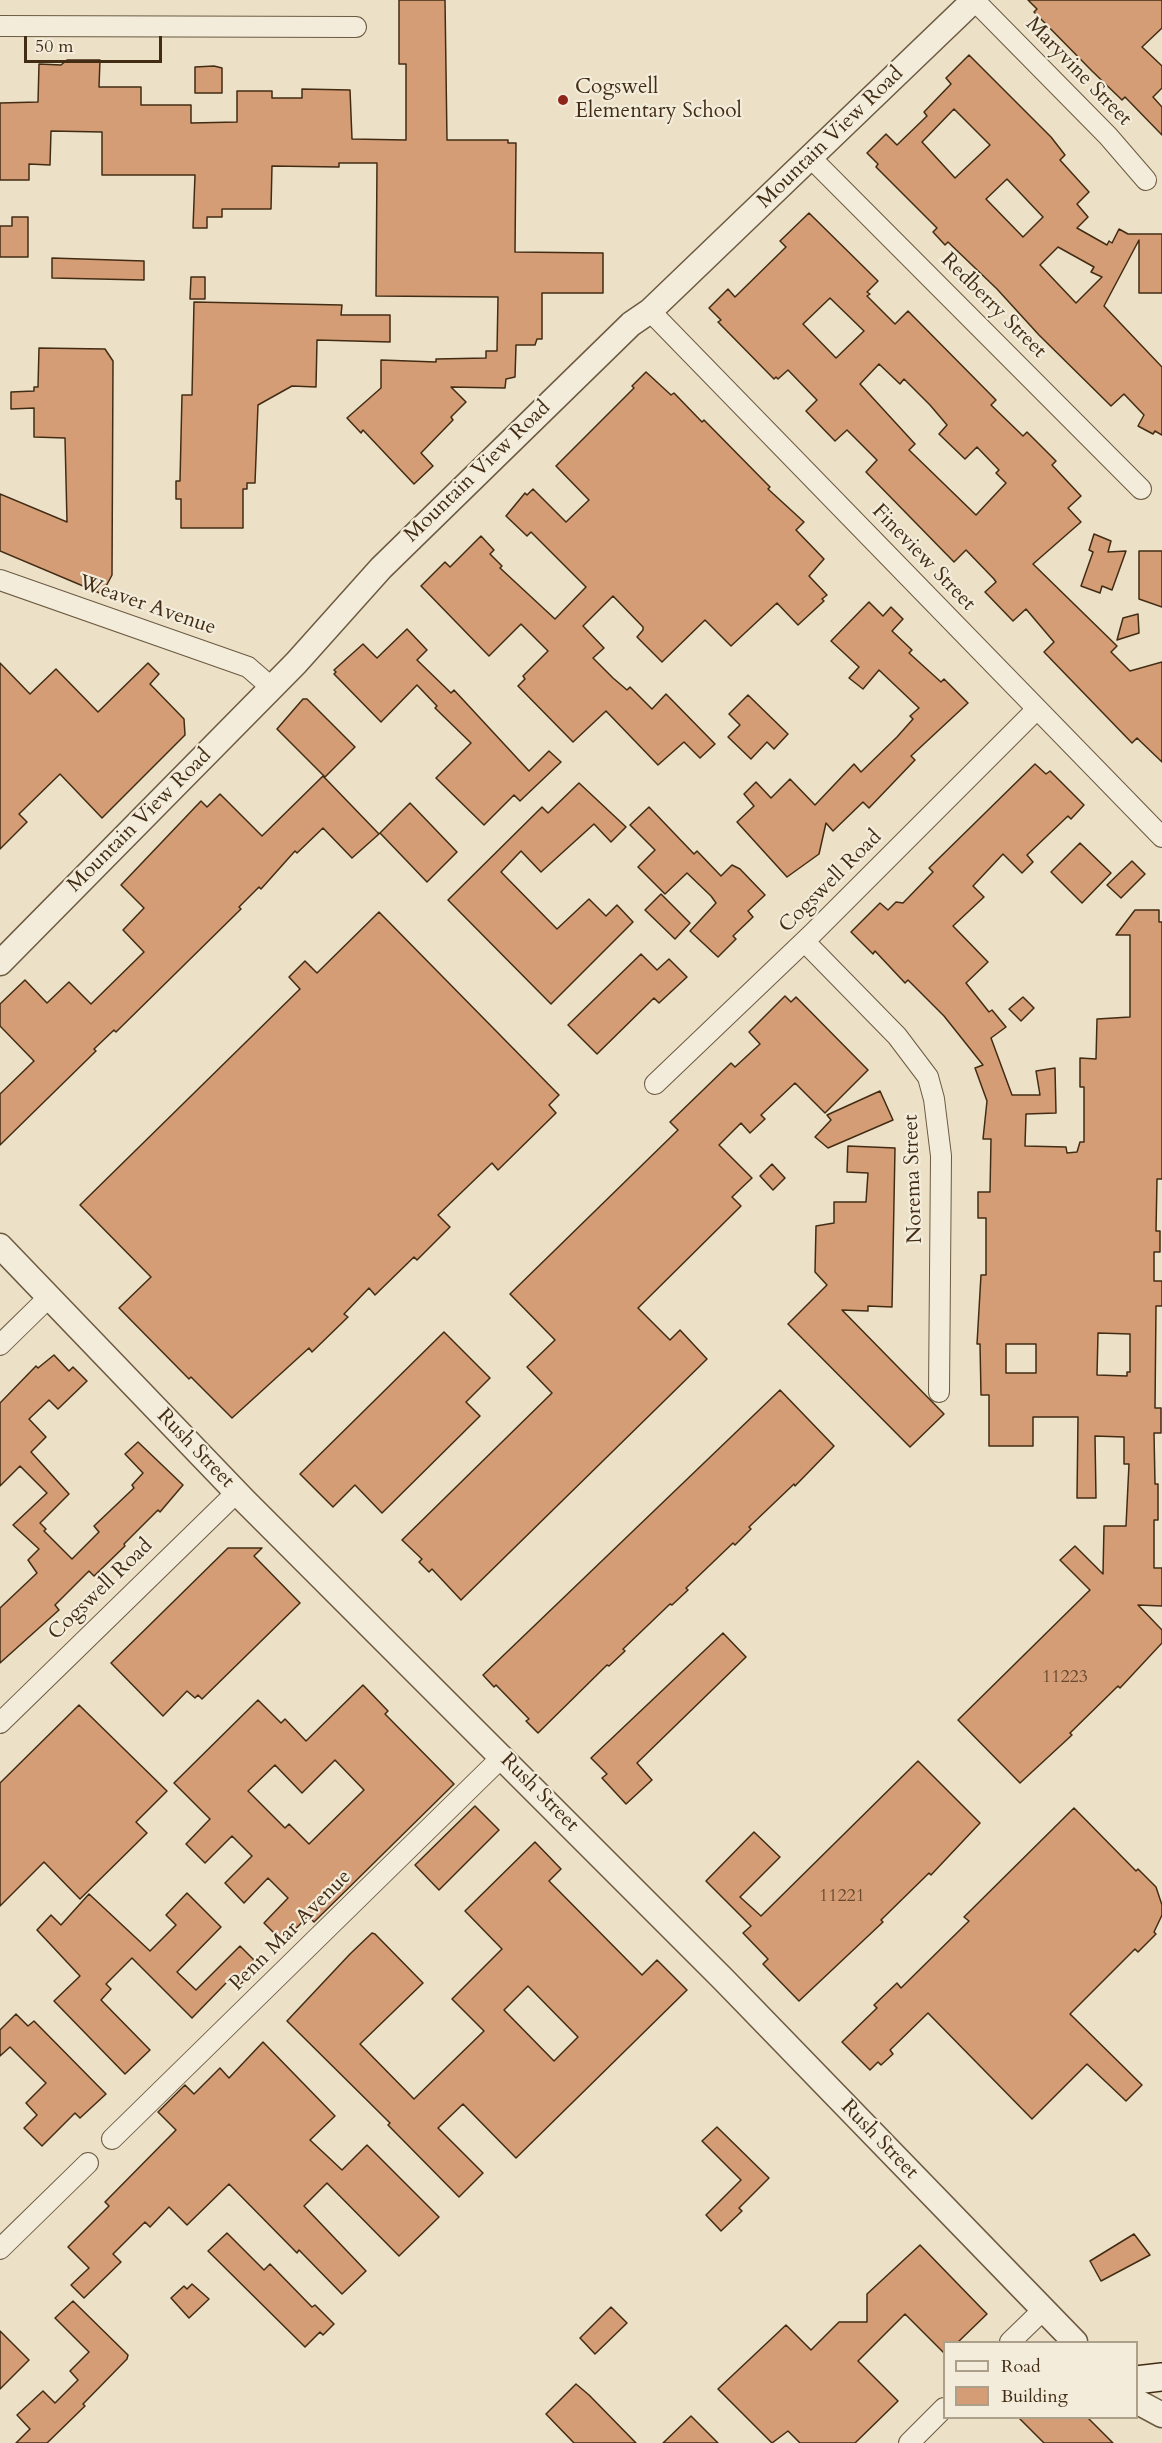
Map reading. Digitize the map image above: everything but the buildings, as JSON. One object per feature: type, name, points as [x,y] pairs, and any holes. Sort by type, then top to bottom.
[{"type":"main road","points":[[1138,2380],[1162,2377]]},
{"type":"street","name":"Mountain View Road","points":[[0,963],[272,687],[381,568],[631,324],[650,311],[974,0]]},
{"type":"street","name":"Maryvine Street","points":[[974,0],[1108,136],[1146,180]]},
{"type":"street","points":[[0,26],[356,27]]},
{"type":"street","name":"Redberry Street","points":[[811,158],[1141,489]]},
{"type":"street","name":"Fineview Street","points":[[650,311],[1162,837]]},
{"type":"street","name":"Weaver Avenue","points":[[0,580],[248,667],[272,687]]},
{"type":"street","name":"Cogswell Road","points":[[655,1084],[805,942],[1036,710]]},
{"type":"street","name":"Norema Street","points":[[805,942],[897,1036],[928,1077],[934,1099],[941,1156],[939,1392]]},
{"type":"street","name":"Rush Street","points":[[0,1246],[237,1492],[502,1756],[1073,2341]]},
{"type":"street","points":[[0,1345],[48,1298]]},
{"type":"street","name":"Cogswell Road","points":[[0,1723],[237,1492]]},
{"type":"street","name":"Penn Mar Avenue","points":[[112,2139],[502,1756]]},
{"type":"street","points":[[0,2249],[88,2163]]},
{"type":"street","points":[[1012,2341],[1044,2309]]},
{"type":"street","points":[[1138,2402],[1162,2415]]},
{"type":"street","points":[[909,2443],[943,2410]]},
{"type":"place","name":"Cogswell Elementary School","points":[[563,100]]}]
